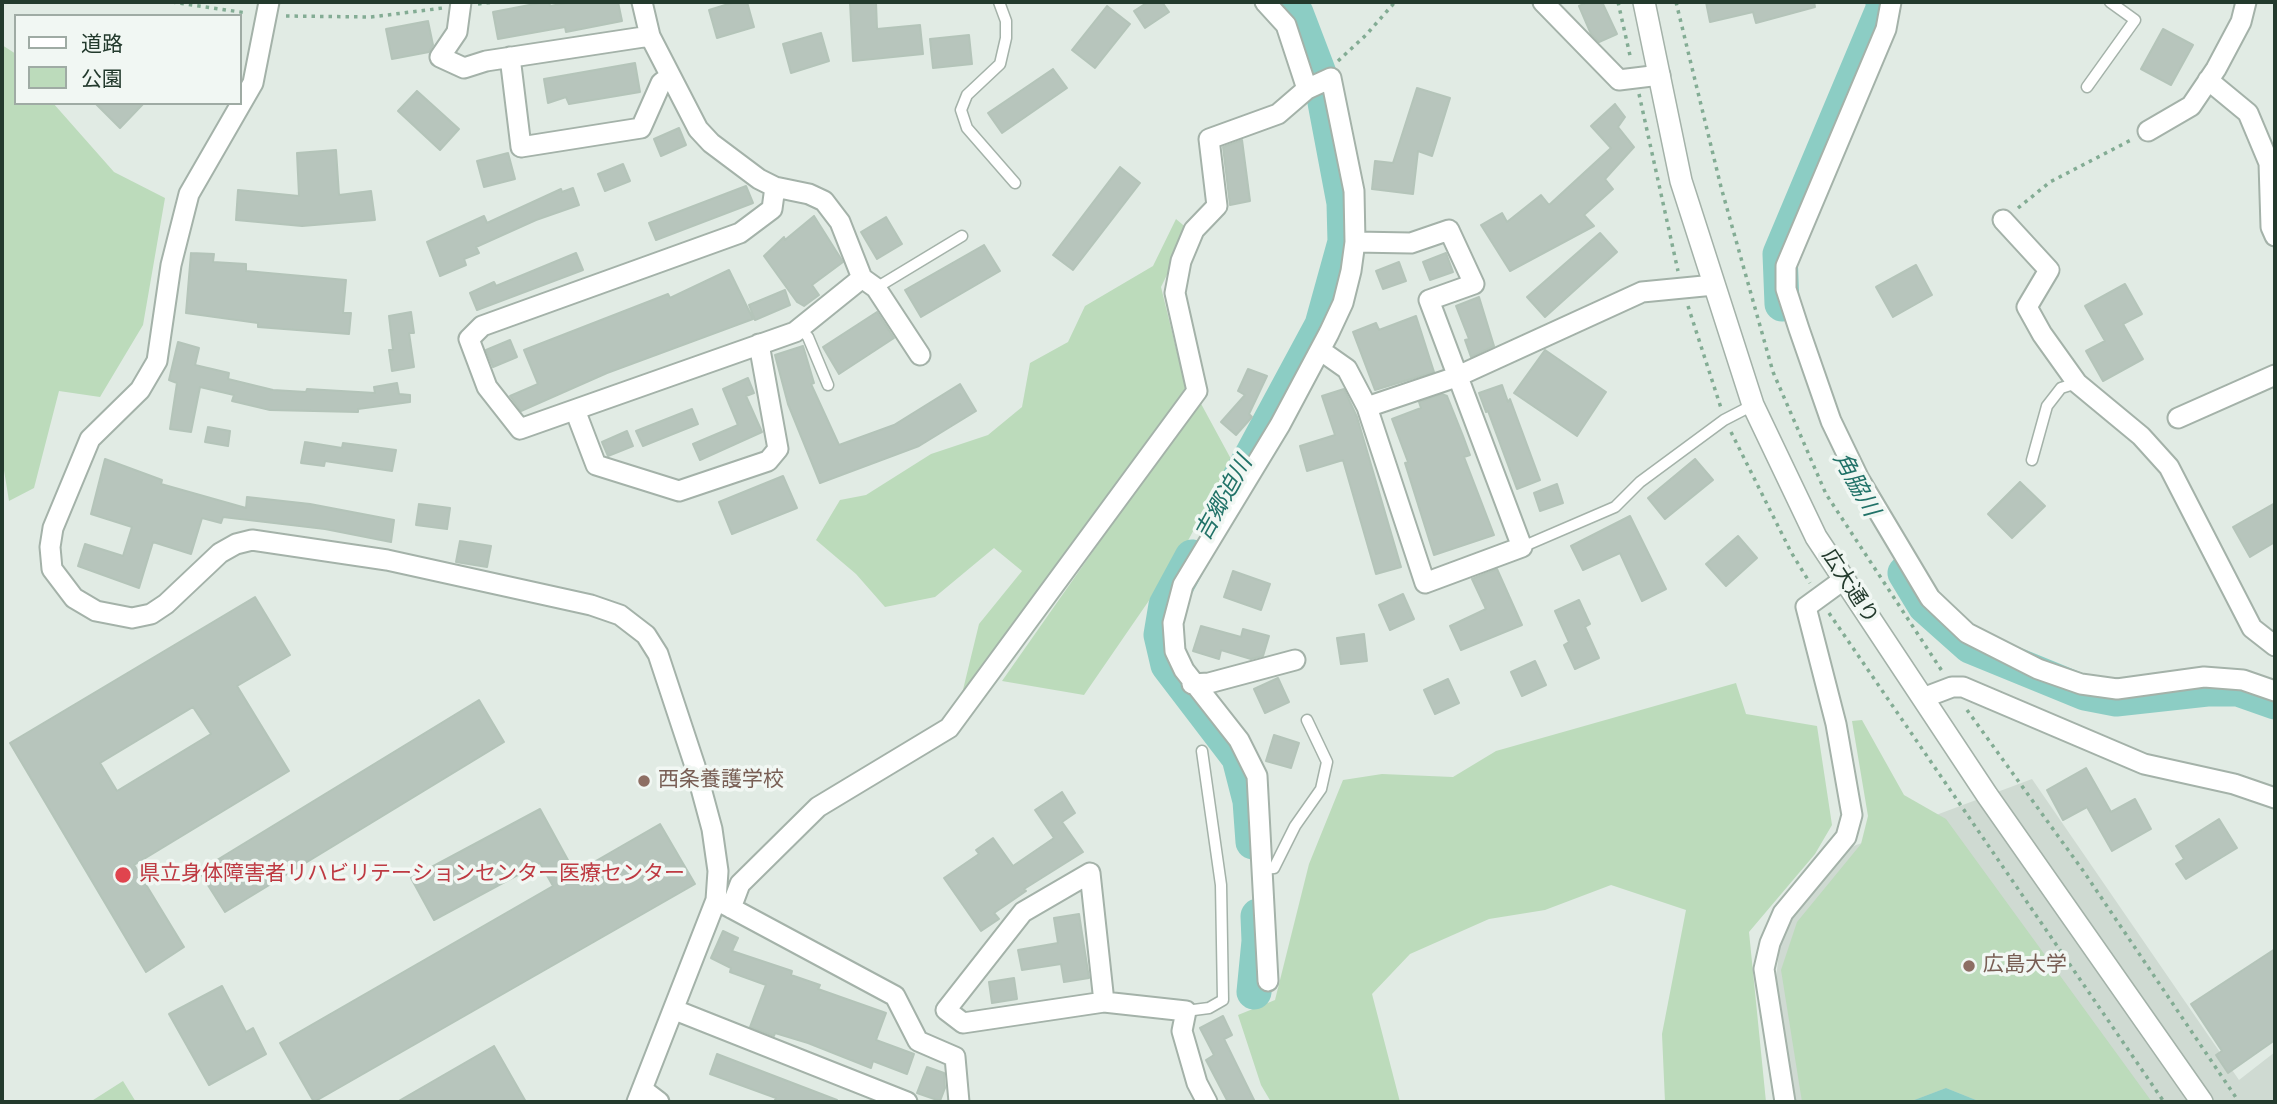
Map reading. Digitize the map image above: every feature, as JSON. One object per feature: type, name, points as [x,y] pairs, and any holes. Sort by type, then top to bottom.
[{"type":"street","points":[[642,2],[650,36],[669,77],[698,128],[711,143],[775,187],[809,194],[824,201],[840,222],[869,283],[920,355]]},
{"type":"street","points":[[1265,2],[1286,25],[1319,83],[1354,191],[1355,242],[1343,303],[1280,425],[1183,584],[1175,604],[1173,623],[1175,651],[1192,684],[1250,757],[1257,776],[1268,981]]},
{"type":"street","points":[[1543,2],[1619,80],[1660,75]]},
{"type":"street","name":"広大通り","points":[[1644,2],[1681,181],[1714,285],[1753,405],[1816,537],[1923,698],[2202,1102]]},
{"type":"street","points":[[1891,2],[1886,29],[1786,266],[1786,289],[1827,408],[1866,490],[1930,598],[1967,633],[2018,659],[2081,684],[2117,689],[2204,677],[2243,680],[2275,691]]},
{"type":"street","points":[[2148,131],[2191,106],[2241,22],[2246,2]]},
{"type":"street","points":[[461,4],[457,32],[440,57],[464,68],[510,57],[650,36]]},
{"type":"street","points":[[242,102],[253,83],[267,9]]},
{"type":"street","points":[[510,57],[521,147],[641,128],[661,83],[669,77]]},
{"type":"street","points":[[2208,80],[2248,113],[2269,163],[2271,228],[2275,236]]},
{"type":"street","points":[[721,897],[740,884],[818,807],[862,778],[936,738],[949,728],[1197,391],[1175,293],[1181,261],[1194,230],[1217,206],[1209,139],[1279,114],[1319,83]]},
{"type":"street","points":[[240,105],[189,194],[171,265],[157,361],[140,390],[96,432],[82,454],[53,528],[50,547],[52,569],[74,598],[96,611],[132,618],[158,609],[220,553],[236,544],[252,540],[387,560],[592,605],[620,615],[646,635],[659,654],[712,829],[721,897],[640,1096],[659,1102]]},
{"type":"street","points":[[775,187],[772,209],[740,233],[482,326],[469,339],[487,387],[520,429],[800,328],[869,283]]},
{"type":"street","points":[[2003,220],[2049,270],[2027,307],[2077,383],[2141,436],[2169,467],[2252,628],[2275,646]]},
{"type":"street","points":[[1320,350],[1347,369],[1367,407],[1424,583],[1522,547],[1429,300],[1474,284],[1449,230],[1411,243],[1355,242]]},
{"type":"street","points":[[1367,407],[1456,377],[1642,292],[1714,285]]},
{"type":"street","points":[[575,410],[596,465],[679,491],[768,461],[778,449],[759,344]]},
{"type":"street","points":[[2178,418],[2275,375]]},
{"type":"street","points":[[1785,1102],[1764,969],[1770,943],[1783,913],[1846,837],[1852,816],[1836,724],[1805,607],[1843,580]]},
{"type":"street","points":[[1192,684],[1209,683],[1296,660]]},
{"type":"street","points":[[1923,698],[1952,687],[1963,687],[2144,764],[2234,784],[2275,798]]},
{"type":"street","points":[[1104,1002],[1090,873],[1023,912],[946,1010],[963,1023],[1104,1002],[1186,1010],[1182,1031],[1197,1083],[1207,1102]]},
{"type":"street","points":[[721,897],[895,996],[918,1041],[956,1057],[959,1102]]},
{"type":"street","points":[[675,1010],[907,1102]]},
{"type":"lane","points":[[999,2],[1006,29],[1000,64],[967,95],[961,110],[967,128],[1015,183]]},
{"type":"lane","points":[[2087,87],[2135,20],[2110,2]]},
{"type":"lane","points":[[869,283],[962,236]]},
{"type":"lane","points":[[800,328],[808,337],[828,385]]},
{"type":"lane","points":[[2032,460],[2047,406],[2061,388],[2077,383]]},
{"type":"lane","points":[[1522,547],[1615,507],[1650,474],[1724,419],[1753,405]]},
{"type":"lane","points":[[1262,869],[1274,868],[1295,826],[1321,789],[1327,762],[1307,720]]},
{"type":"lane","points":[[1186,1010],[1209,1008],[1223,1000],[1221,885],[1202,751]]},
{"type":"path","points":[[172,2],[371,17],[493,2]]},
{"type":"path","points":[[1319,83],[1328,70],[1366,35],[1395,2]]},
{"type":"path","points":[[2003,220],[2050,182],[2148,131]]},
{"type":"shaded area","name":"広島大学","points":[[2032,779],[2239,1080],[2275,1052],[2275,1102],[1789,1102],[1774,997],[1781,934],[1835,853]]},
{"type":"green space","points":[[2,45],[14,53],[14,105],[55,105],[114,172],[165,198],[143,325],[100,397],[59,391],[34,488],[9,501],[2,458]]},
{"type":"green space","points":[[1176,219],[1189,230],[1161,287],[1186,389],[1116,493],[961,698],[979,624],[1022,571],[994,548],[935,597],[885,607],[856,574],[816,540],[840,500],[866,495],[931,454],[988,435],[1022,407],[1030,363],[1068,342],[1085,306],[1153,266]]},
{"type":"green space","points":[[1199,400],[1231,459],[1181,554],[1084,695],[1002,681]]},
{"type":"green space","points":[[1736,683],[1746,714],[1817,726],[1832,825],[1815,854],[1749,932],[1766,1102],[1665,1102],[1662,1034],[1686,910],[1611,885],[1545,910],[1489,919],[1410,954],[1372,994],[1400,1102],[1271,1102],[1261,1085],[1238,1015],[1275,1000],[1309,864],[1343,780],[1382,774],[1453,777],[1496,751]]},
{"type":"green space","name":"広島大学","points":[[1862,720],[1904,795],[1946,819],[2152,1102],[1981,1102],[1946,1088],[1909,1102],[1802,1102],[1781,970],[1797,922],[1861,844],[1868,816],[1852,721]]},
{"type":"green space","points":[[123,1081],[136,1102],[90,1102]]},
{"type":"water","points":[[1946,1088],[1981,1102],[1909,1102]]},
{"type":"building","points":[[549,2],[550,6],[572,2],[618,2],[622,21],[566,32],[565,27],[498,39],[493,12]]},
{"type":"building","points":[[735,2],[747,2],[754,27],[717,38],[709,10]]},
{"type":"building","points":[[850,2],[876,2],[877,29],[920,25],[923,54],[853,61]]},
{"type":"building","points":[[1148,2],[1162,2],[1169,12],[1145,28],[1134,11]]},
{"type":"building","points":[[1588,2],[1602,2],[1617,34],[1599,42],[1591,34],[1579,6]]},
{"type":"building","points":[[1706,2],[1814,2],[1815,7],[1756,23],[1753,12],[1710,22]]},
{"type":"building","points":[[1107,6],[1130,24],[1095,68],[1072,50]]},
{"type":"building","points":[[428,21],[433,45],[429,52],[392,59],[386,29]]},
{"type":"building","points":[[2163,29],[2193,45],[2171,85],[2141,69]]},
{"type":"building","points":[[821,33],[829,61],[791,73],[783,44]]},
{"type":"building","points":[[969,35],[972,64],[933,68],[930,39]]},
{"type":"building","points":[[635,63],[640,92],[569,104],[566,97],[548,103],[544,79]]},
{"type":"building","points":[[1053,69],[1067,88],[1002,133],[988,113]]},
{"type":"building","points":[[1417,88],[1450,98],[1432,156],[1418,151],[1413,194],[1372,189],[1375,161],[1393,163]]},
{"type":"building","points":[[417,91],[459,129],[440,150],[398,111]]},
{"type":"building","points":[[1615,104],[1625,117],[1618,127],[1634,147],[1605,179],[1613,189],[1584,215],[1594,226],[1510,271],[1481,225],[1502,213],[1507,222],[1541,195],[1549,205],[1611,148],[1591,126]]},
{"type":"building","points":[[97,105],[142,105],[120,128]]},
{"type":"building","points":[[679,128],[686,145],[661,156],[654,139]]},
{"type":"building","points":[[1242,140],[1250,201],[1230,205],[1223,147]]},
{"type":"building","points":[[336,150],[339,195],[371,191],[375,220],[302,226],[236,220],[238,190],[299,196],[297,153]]},
{"type":"building","points":[[508,153],[515,179],[484,187],[477,161]]},
{"type":"building","points":[[623,164],[630,181],[605,191],[598,174]]},
{"type":"building","points":[[1120,167],[1140,183],[1073,270],[1053,255]]},
{"type":"building","points":[[746,186],[753,203],[656,240],[649,223]]},
{"type":"building","points":[[573,188],[579,205],[536,220],[476,247],[479,253],[464,259],[466,265],[440,276],[427,242],[484,216],[487,223],[561,189],[562,192]]},
{"type":"building","points":[[814,216],[843,262],[812,285],[819,295],[804,306],[797,302],[764,256],[784,237],[785,240]]},
{"type":"building","points":[[886,217],[902,244],[877,259],[861,232]]},
{"type":"building","points":[[1600,233],[1617,252],[1545,317],[1527,297]]},
{"type":"building","points":[[984,245],[1000,271],[921,317],[905,290]]},
{"type":"building","points":[[191,253],[214,254],[213,262],[246,264],[246,271],[346,280],[343,313],[351,313],[349,334],[258,327],[258,323],[186,313]]},
{"type":"building","points":[[576,253],[583,270],[477,310],[470,293],[494,282],[496,286]]},
{"type":"building","points":[[1446,253],[1453,272],[1430,280],[1423,262]]},
{"type":"building","points":[[1399,262],[1406,281],[1383,289],[1376,271]]},
{"type":"building","points":[[1916,265],[1932,295],[1893,317],[1876,287]]},
{"type":"building","points":[[729,270],[753,319],[607,373],[521,411],[510,396],[538,384],[524,350],[668,294],[670,298]]},
{"type":"building","points":[[2125,284],[2142,314],[2123,324],[2143,359],[2103,381],[2086,351],[2105,341],[2085,306]]},
{"type":"building","points":[[785,290],[790,305],[755,320],[749,305]]},
{"type":"building","points":[[1479,297],[1494,346],[1471,357],[1465,340],[1469,339],[1456,306]]},
{"type":"building","points":[[411,312],[414,333],[409,333],[414,367],[392,371],[389,350],[393,350],[389,316]]},
{"type":"building","points":[[877,312],[894,338],[839,374],[823,347]]},
{"type":"building","points":[[1416,316],[1434,372],[1375,390],[1353,332],[1376,323],[1379,330]]},
{"type":"building","points":[[510,340],[517,357],[493,367],[486,350]]},
{"type":"building","points":[[178,342],[199,348],[195,365],[229,373],[228,379],[273,390],[306,392],[307,389],[375,393],[374,387],[397,383],[399,394],[410,395],[410,402],[358,409],[358,412],[270,410],[232,401],[234,395],[200,387],[191,432],[170,429],[177,383],[169,380]]},
{"type":"building","points":[[803,346],[814,383],[811,384],[839,445],[894,425],[960,384],[976,411],[919,446],[820,483],[788,404],[775,355]]},
{"type":"building","points":[[1545,350],[1606,392],[1577,436],[1514,393]]},
{"type":"building","points":[[1248,369],[1267,376],[1249,414],[1252,417],[1236,435],[1221,422],[1245,395],[1238,391]]},
{"type":"building","points":[[748,378],[754,393],[746,396],[762,432],[700,460],[693,444],[738,425],[723,389]]},
{"type":"building","points":[[1502,385],[1508,402],[1510,399],[1540,480],[1517,489],[1479,393]]},
{"type":"building","points":[[1344,389],[1357,417],[1401,567],[1376,574],[1343,460],[1307,471],[1300,446],[1335,435],[1322,396]]},
{"type":"building","points":[[1442,394],[1447,396],[1463,436],[1470,455],[1464,457],[1494,535],[1434,555],[1405,463],[1408,462],[1392,419],[1421,408],[1419,402]]},
{"type":"building","points":[[692,409],[698,424],[643,446],[636,431]]},
{"type":"building","points":[[208,427],[230,431],[228,446],[205,442]]},
{"type":"building","points":[[627,431],[633,446],[608,456],[602,442]]},
{"type":"building","points":[[305,442],[342,448],[343,443],[396,450],[392,471],[325,461],[324,466],[301,463]]},
{"type":"building","points":[[105,459],[162,480],[161,484],[246,508],[247,497],[310,504],[394,520],[391,542],[325,529],[223,517],[221,523],[202,518],[191,554],[153,542],[139,588],[78,566],[85,544],[123,556],[132,527],[91,514]]},
{"type":"building","points":[[1695,459],[1713,480],[1665,519],[1648,498]]},
{"type":"building","points":[[783,476],[797,508],[732,534],[719,502]]},
{"type":"building","points":[[2020,482],[2045,506],[2012,538],[1988,514]]},
{"type":"building","points":[[1557,484],[1563,503],[1540,511],[1534,493]]},
{"type":"building","points":[[2275,503],[2275,542],[2250,557],[2233,527]]},
{"type":"building","points":[[419,504],[450,508],[447,529],[416,525]]},
{"type":"building","points":[[1630,516],[1666,589],[1642,601],[1620,553],[1583,570],[1571,546]]},
{"type":"building","points":[[1738,536],[1757,558],[1726,586],[1706,564]]},
{"type":"building","points":[[460,541],[491,546],[487,567],[456,562]]},
{"type":"building","points":[[1497,569],[1522,625],[1461,650],[1450,626],[1486,609],[1472,579]]},
{"type":"building","points":[[1233,571],[1270,584],[1261,610],[1224,597]]},
{"type":"building","points":[[1403,594],[1414,619],[1390,630],[1379,605]]},
{"type":"building","points":[[255,597],[290,655],[237,686],[289,771],[134,865],[184,947],[146,972],[10,743]],"holes":[[[193,707],[211,734],[117,791],[100,763]]]},
{"type":"building","points":[[1579,600],[1590,624],[1585,627],[1599,658],[1575,669],[1564,645],[1569,642],[1555,611]]},
{"type":"building","points":[[1201,626],[1241,637],[1243,629],[1269,636],[1263,656],[1251,659],[1221,650],[1219,659],[1193,651]]},
{"type":"building","points":[[1364,634],[1367,661],[1341,664],[1337,638]]},
{"type":"building","points":[[1535,661],[1546,685],[1522,696],[1511,672]]},
{"type":"building","points":[[1278,678],[1289,702],[1265,713],[1254,689]]},
{"type":"building","points":[[1448,679],[1459,703],[1435,714],[1424,690]]},
{"type":"building","points":[[479,700],[504,742],[225,912],[199,871]]},
{"type":"building","points":[[1274,735],[1299,743],[1291,768],[1266,761]]},
{"type":"building","points":[[2086,768],[2111,812],[2135,799],[2151,829],[2112,851],[2087,807],[2063,820],[2047,790]]},
{"type":"building","points":[[1062,792],[1075,813],[1062,822],[1083,852],[1024,889],[1026,891],[994,913],[999,919],[981,931],[944,878],[979,854],[976,850],[993,838],[1013,866],[1054,838],[1035,810]]},
{"type":"building","points":[[540,809],[575,873],[660,824],[695,884],[314,1102],[280,1043],[553,886],[540,863],[434,920],[411,878]]},
{"type":"building","points":[[2219,819],[2237,848],[2186,879],[2176,864],[2184,859],[2176,846]]},
{"type":"building","points":[[1079,914],[1089,978],[1064,982],[1061,964],[1022,970],[1018,950],[1058,943],[1054,918]]},
{"type":"building","points":[[723,931],[738,938],[732,951],[792,971],[791,975],[820,985],[818,989],[886,1013],[876,1040],[914,1054],[907,1074],[873,1061],[871,1068],[808,1043],[775,1033],[774,1036],[750,1027],[766,985],[730,972],[731,968],[711,958]]},
{"type":"building","points":[[2275,949],[2275,1040],[2228,1073],[2216,1055],[2222,1051],[2191,1004]]},
{"type":"building","points":[[1014,978],[1017,999],[992,1003],[989,982]]},
{"type":"building","points":[[222,986],[246,1032],[253,1028],[266,1054],[209,1085],[169,1014]]},
{"type":"building","points":[[1223,1016],[1232,1035],[1224,1039],[1255,1102],[1228,1102],[1206,1060],[1214,1055],[1200,1028]]},
{"type":"building","points":[[494,1046],[526,1102],[397,1102]]},
{"type":"building","points":[[717,1054],[837,1102],[774,1102],[776,1098],[710,1074]]},
{"type":"building","points":[[927,1067],[944,1073],[945,1088],[940,1101],[917,1093]]},
{"type":"waterway","name":"吉郷迫川","points":[[1239,479],[1322,325],[1345,242],[1344,203],[1320,76],[1296,13],[1285,2]]},
{"type":"waterway","name":"角脇川","points":[[1782,304],[1780,254],[1883,9],[1883,2]]},
{"type":"waterway","name":"吉郷迫川","points":[[1192,557],[1166,605],[1161,635],[1168,665],[1239,758],[1250,801],[1253,842]]},
{"type":"waterway","name":"角脇川","points":[[1905,573],[1925,606],[1970,646],[2085,693],[2116,699],[2207,689],[2238,689],[2275,702]]},
{"type":"waterway","name":"吉郷迫川","points":[[1254,992],[1259,941],[1258,916]]},
{"type":"place","name":"西条養護学校","points":[[644,781]]},
{"type":"place","name":"県立身体障害者リハビリテーションセンター医療センター","points":[[123,875]]},
{"type":"place","name":"広島大学","points":[[1969,966]]}]
